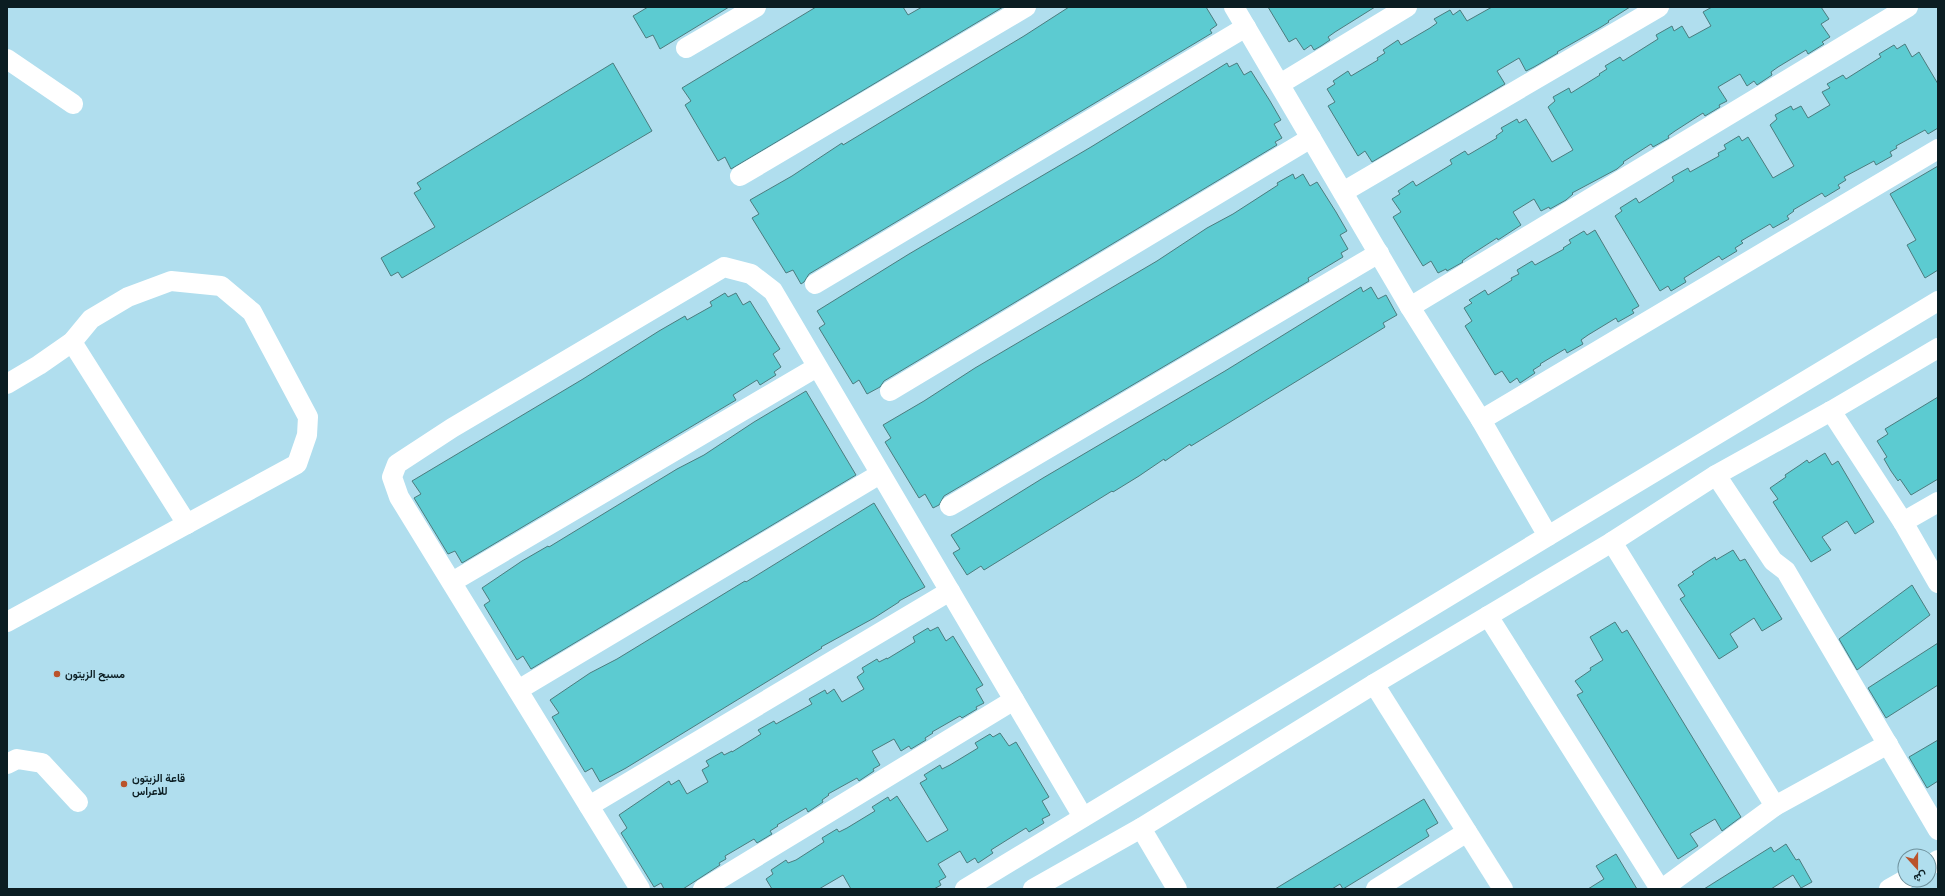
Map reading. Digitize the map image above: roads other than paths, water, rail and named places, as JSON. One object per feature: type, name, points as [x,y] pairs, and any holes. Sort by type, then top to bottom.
[{"type":"street","points":[[686,48],[756,7]]},
{"type":"street","points":[[740,176],[1026,7]]},
{"type":"street","points":[[1234,7],[1410,307],[1481,420],[1548,536]]},
{"type":"street","points":[[1280,84],[1407,7]]},
{"type":"street","points":[[1343,192],[1659,7]]},
{"type":"street","points":[[1410,307],[1908,7]]},
{"type":"street","points":[[814,284],[1246,27]]},
{"type":"street","points":[[7,59],[72,104]]},
{"type":"street","points":[[890,391],[1311,138]]},
{"type":"street","points":[[1481,420],[1938,149]]},
{"type":"street","points":[[950,506],[1379,254]]},
{"type":"street","points":[[640,889],[399,497],[392,477],[396,464],[452,428],[724,267],[751,274],[773,291],[1083,817]]},
{"type":"street","points":[[7,384],[39,365],[72,342],[91,319],[128,297],[171,282],[221,286],[252,312],[308,417],[307,435],[297,464],[7,622]]},
{"type":"street","points":[[966,889],[1938,301]]},
{"type":"street","points":[[72,342],[187,524]]},
{"type":"street","points":[[1033,889],[1140,828],[1374,684],[1612,542],[1716,475],[1831,411],[1938,348]]},
{"type":"street","points":[[452,582],[817,367]]},
{"type":"street","points":[[1831,411],[1903,522],[1938,584]]},
{"type":"street","points":[[518,690],[880,474]]},
{"type":"street","points":[[1716,475],[1773,561],[1786,571],[1938,830]]},
{"type":"street","points":[[1903,522],[1938,502]]},
{"type":"street","points":[[1612,542],[1775,806]]},
{"type":"street","points":[[589,806],[950,591]]},
{"type":"street","points":[[1488,616],[1661,889],[1775,806],[1888,744]]},
{"type":"street","points":[[1374,684],[1503,889]]},
{"type":"street","points":[[703,889],[1014,700]]},
{"type":"street","points":[[7,764],[17,760],[42,763],[78,802]]},
{"type":"street","points":[[1140,828],[1177,889]]},
{"type":"street","points":[[1376,889],[1467,832]]},
{"type":"place","name":"مسبح الزيتون","points":[[57,674]]},
{"type":"place","name":"قاعة الزيتون للاعراس","points":[[124,784]]}]
